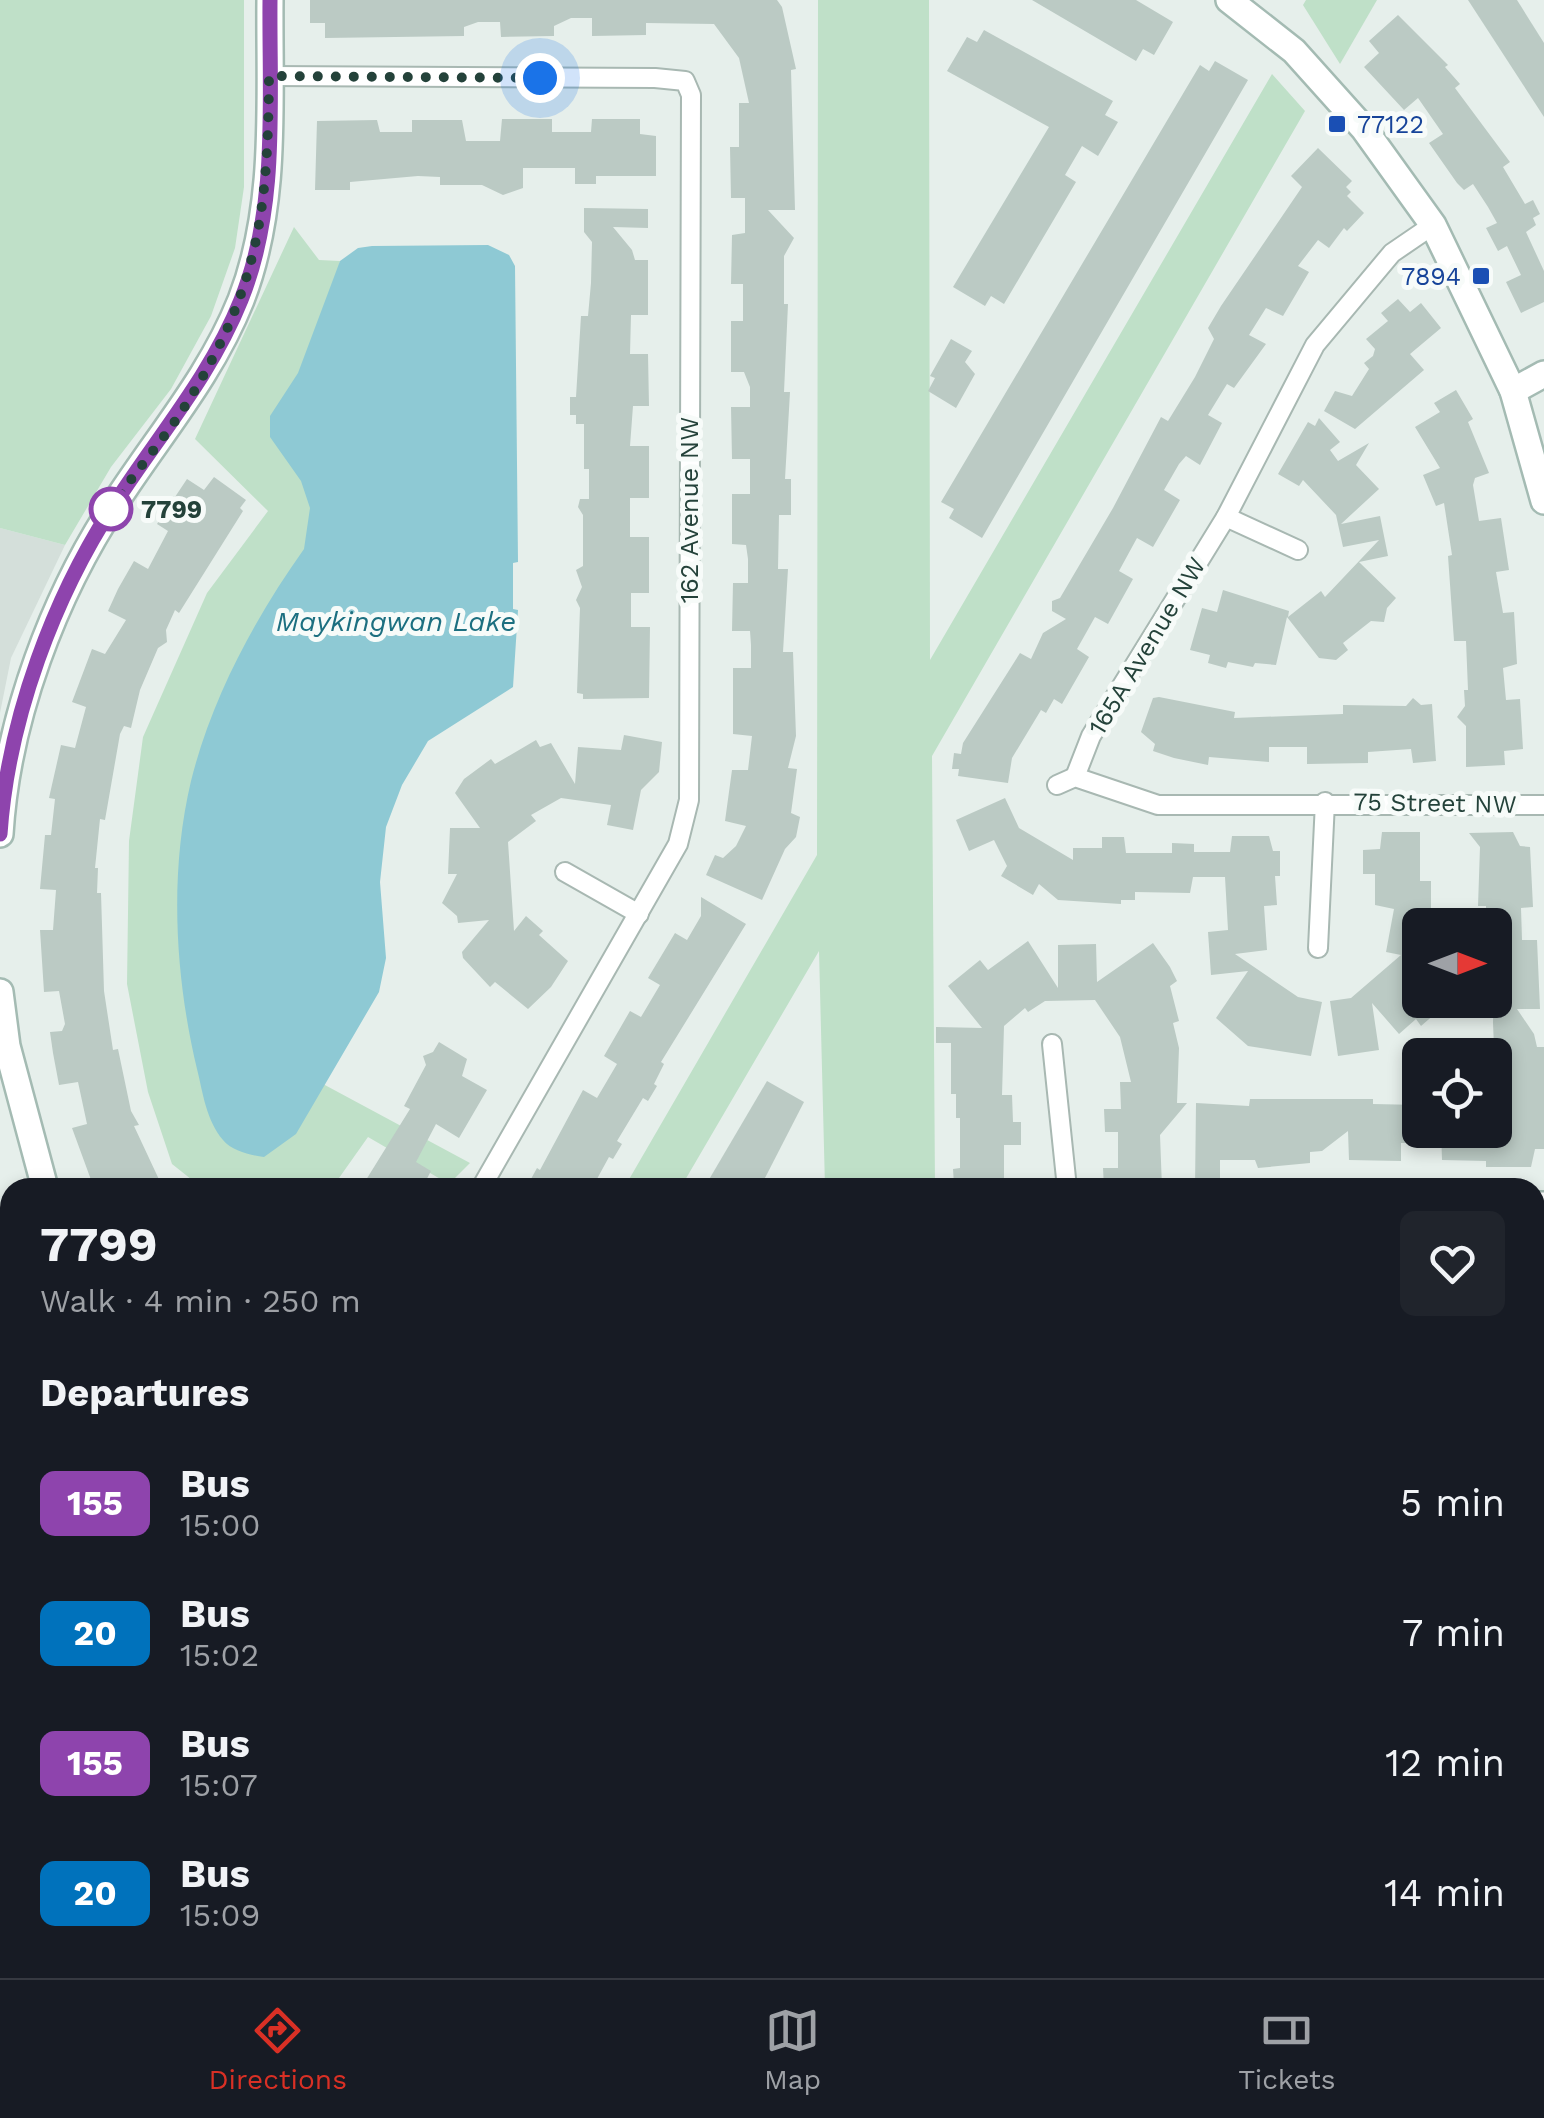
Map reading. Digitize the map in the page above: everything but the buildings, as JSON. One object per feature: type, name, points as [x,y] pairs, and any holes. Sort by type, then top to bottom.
[{"type":"street","points":[[0,834],[2,800],[28,696],[72,582],[117,500],[186,406],[240,302],[261,233],[266,192],[270,0]]},
{"type":"street","points":[[1229,0],[1294,51],[1364,129],[1433,224],[1513,391],[1544,501]]},
{"type":"street","name":"162 Avenue NW","points":[[269,76],[656,78],[685,81],[690,95],[688,800],[678,844],[487,1178]]},
{"type":"street","name":"165A Avenue NW","points":[[1075,778],[1091,736],[1226,517],[1315,344],[1392,253],[1433,224]]},
{"type":"street","points":[[1513,391],[1544,374]]},
{"type":"street","points":[[1226,517],[1298,550]]},
{"type":"street","points":[[1057,785],[1075,778]]},
{"type":"street","name":"75 Street NW","points":[[1075,778],[1158,804],[1544,805]]},
{"type":"street","name":"75 Street NW","points":[[1318,948],[1325,802]]},
{"type":"street","points":[[564,872],[639,914]]},
{"type":"street","points":[[0,992],[3,1046],[42,1178]]},
{"type":"street","points":[[1052,1044],[1066,1178]]},
{"type":"shaded area","points":[[0,528],[65,545],[11,658],[0,713]]},
{"type":"green space","points":[[0,0],[244,0],[244,187],[235,248],[211,316],[171,389],[111,467],[65,545],[0,528]]},
{"type":"green space","points":[[818,0],[929,0],[930,660],[1272,74],[1305,111],[932,756],[935,1178],[825,1178],[819,951],[686,1178],[630,1178],[817,855]]},
{"type":"green space","points":[[1306,0],[1377,0],[1340,64],[1303,5]]},
{"type":"green space","points":[[294,227],[319,260],[340,261],[308,412],[330,514],[239,1088],[323,1084],[470,1163],[455,1178],[439,1178],[368,1137],[339,1178],[190,1178],[172,1164],[148,1092],[127,984],[129,841],[143,737],[207,593],[268,511],[195,439]]},
{"type":"water","name":"Maykingwan Lake","points":[[488,245],[509,255],[515,266],[518,562],[513,563],[513,609],[518,610],[513,687],[428,741],[402,785],[386,827],[380,882],[386,958],[379,992],[296,1134],[264,1157],[247,1154],[223,1140],[203,1097],[184,998],[177,889],[191,781],[211,719],[252,631],[304,549],[310,508],[301,481],[270,437],[270,416],[298,373],[340,261],[358,248],[372,246]]},
{"type":"bus line","name":"155","points":[[0,834],[2,800],[18,733],[52,626],[98,530],[186,406],[240,302],[252,268],[261,233],[269,152],[270,0]]},
{"type":"place","name":"77122","points":[[1337,124]]},
{"type":"place","name":"7894","points":[[1481,276]]},
{"type":"place","name":"7799","points":[[111,509]]},
{"type":"route","points":[[111,509],[186,406],[240,302],[261,233],[269,152],[269,76],[540,78]]}]
